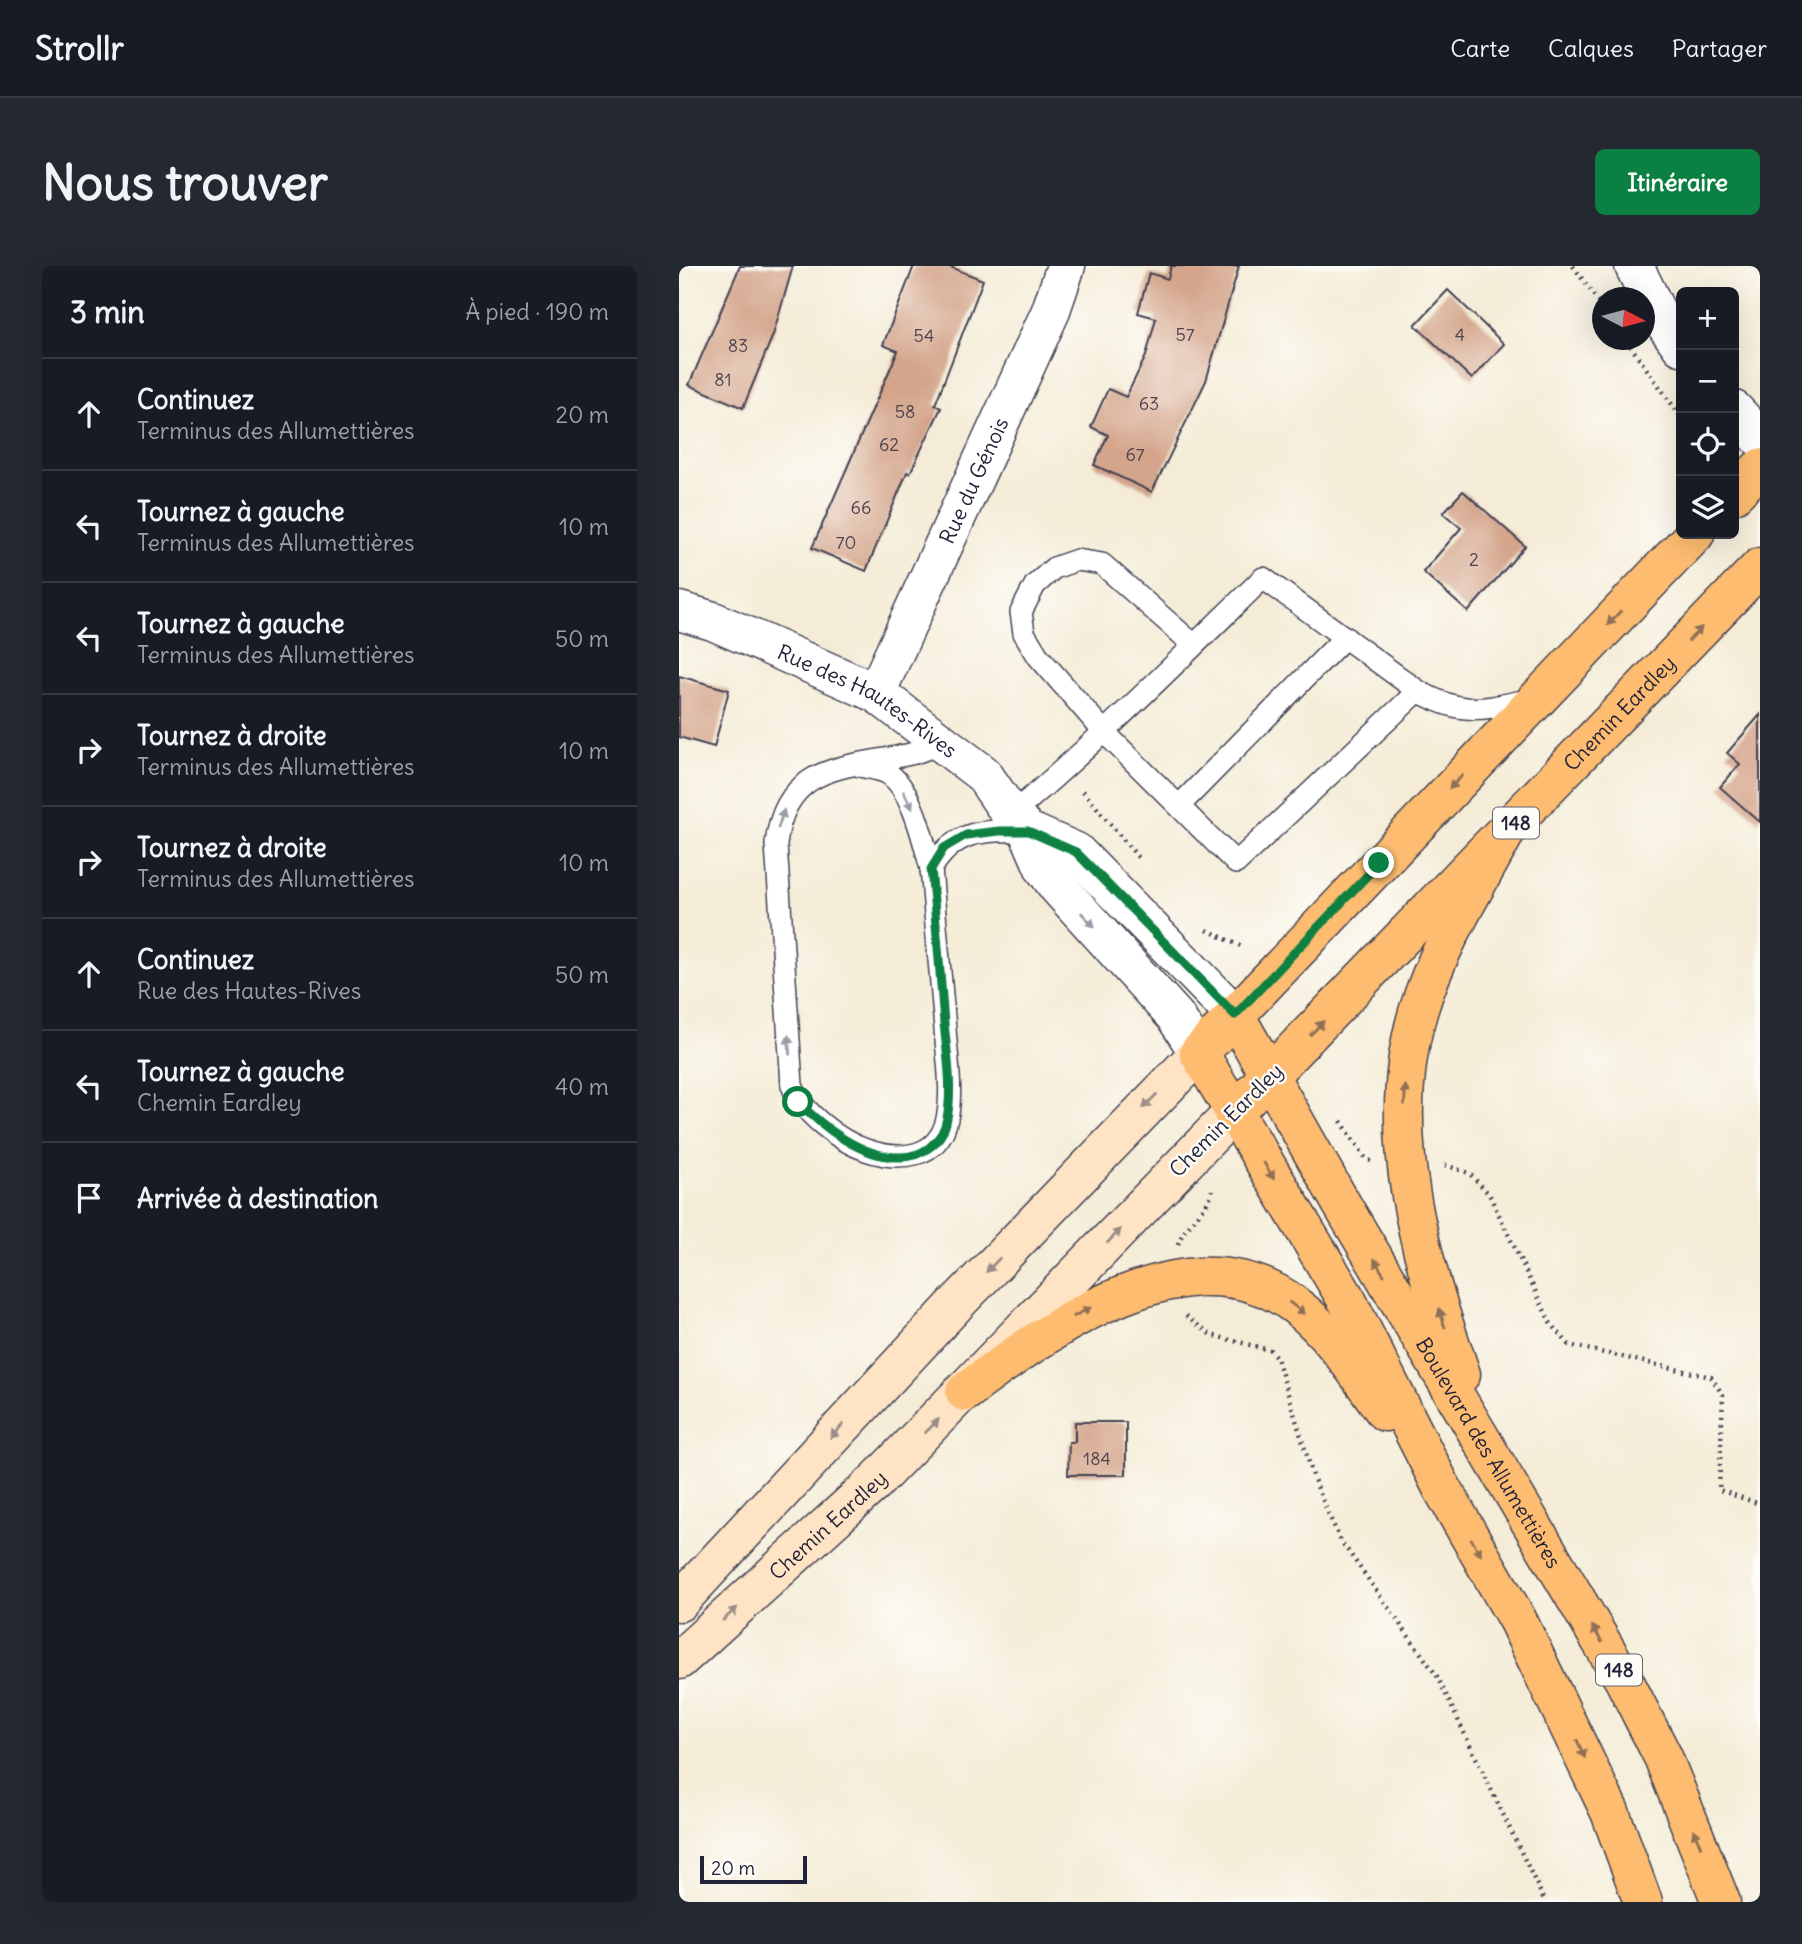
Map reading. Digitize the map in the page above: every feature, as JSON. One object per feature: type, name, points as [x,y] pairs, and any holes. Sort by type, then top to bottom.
[{"type":"main road","points":[[1739,489],[1760,468]]},
{"type":"main road","points":[[679,1602],[965,1294],[1690,539]]},
{"type":"main road","name":"Chemin Eardley","points":[[679,1660],[875,1482],[965,1392],[1760,567]]},
{"type":"main road","points":[[1488,1452],[1427,1270],[1408,1181],[1403,1125],[1407,1074],[1417,1013],[1444,944],[1504,835]]},
{"type":"main road","name":"Boulevard des Allumettières","points":[[1235,1015],[1642,1713],[1721,1902]]},
{"type":"main road","points":[[1199,1053],[1348,1302],[1442,1488],[1518,1620],[1567,1716],[1614,1822],[1643,1902]]},
{"type":"main road","points":[[965,1392],[1037,1338],[1100,1303],[1178,1281],[1217,1279],[1252,1283],[1294,1304],[1318,1324],[1442,1488]]},
{"type":"street","name":"Rue du Génois","points":[[876,693],[998,430],[1050,313],[1066,266]]},
{"type":"street","points":[[1634,266],[1655,311],[1676,339]]},
{"type":"street","points":[[1737,413],[1760,438]]},
{"type":"street","name":"Rue des Hautes-Rives","points":[[679,611],[713,621],[876,693],[983,774],[1020,823],[1057,887],[1175,1016],[1199,1053]]},
{"type":"street","points":[[1020,823],[1076,852],[1235,1015]]},
{"type":"lane","points":[[1194,645],[1102,564],[1077,560],[1054,568],[1035,585],[1021,612],[1024,633],[1038,656],[1105,733],[1236,863],[1417,691]]},
{"type":"lane","points":[[931,869],[944,848],[966,835],[1020,823],[1105,733],[1263,578],[1417,691],[1443,705],[1478,710],[1538,698]]},
{"type":"lane","points":[[1180,805],[1345,637]]},
{"type":"lane","points":[[855,764],[889,774],[903,791],[915,816],[931,869],[949,1080],[947,1120],[939,1137],[926,1151],[911,1157],[886,1157],[859,1148],[812,1116],[798,1102],[792,1086],[776,844],[779,819],[786,806],[809,782],[834,767],[909,755],[942,743]]},
{"type":"path","points":[[1573,266],[1592,294]]},
{"type":"path","points":[[1633,350],[1678,413]]},
{"type":"path","points":[[1083,791],[1143,864]]},
{"type":"path","points":[[1206,929],[1245,948]]},
{"type":"path","points":[[1338,1116],[1366,1159],[1381,1166]]},
{"type":"path","points":[[1440,1165],[1469,1173],[1489,1194],[1551,1322],[1569,1345],[1711,1377],[1723,1395],[1719,1490],[1760,1504]]},
{"type":"building","points":[[740,266],[793,266],[773,335],[743,408],[689,385]]},
{"type":"building","points":[[914,266],[948,266],[983,280],[935,405],[941,408],[910,473],[907,472],[866,571],[812,548],[898,351],[883,345]]},
{"type":"building","points":[[1171,266],[1239,266],[1206,381],[1152,492],[1094,465],[1108,435],[1091,427],[1108,389],[1126,397],[1146,356],[1156,318],[1138,313],[1149,273],[1168,279]]},
{"type":"building","points":[[1448,290],[1504,344],[1472,379],[1415,325]]},
{"type":"building","points":[[1463,491],[1525,546],[1468,612],[1423,572],[1461,528],[1443,513]]},
{"type":"building","points":[[679,676],[729,690],[714,747],[679,737]]},
{"type":"building","points":[[1760,715],[1760,822],[1720,787],[1740,764],[1727,753]]},
{"type":"building","points":[[1075,1422],[1126,1422],[1126,1475],[1068,1475],[1069,1442],[1075,1442]]},
{"type":"route","points":[[798,1102],[812,1116],[859,1148],[886,1157],[911,1157],[926,1151],[939,1137],[947,1120],[949,1080],[931,869],[944,848],[966,835],[1028,831],[1076,852],[1207,982],[1235,1015],[1379,863]]}]
